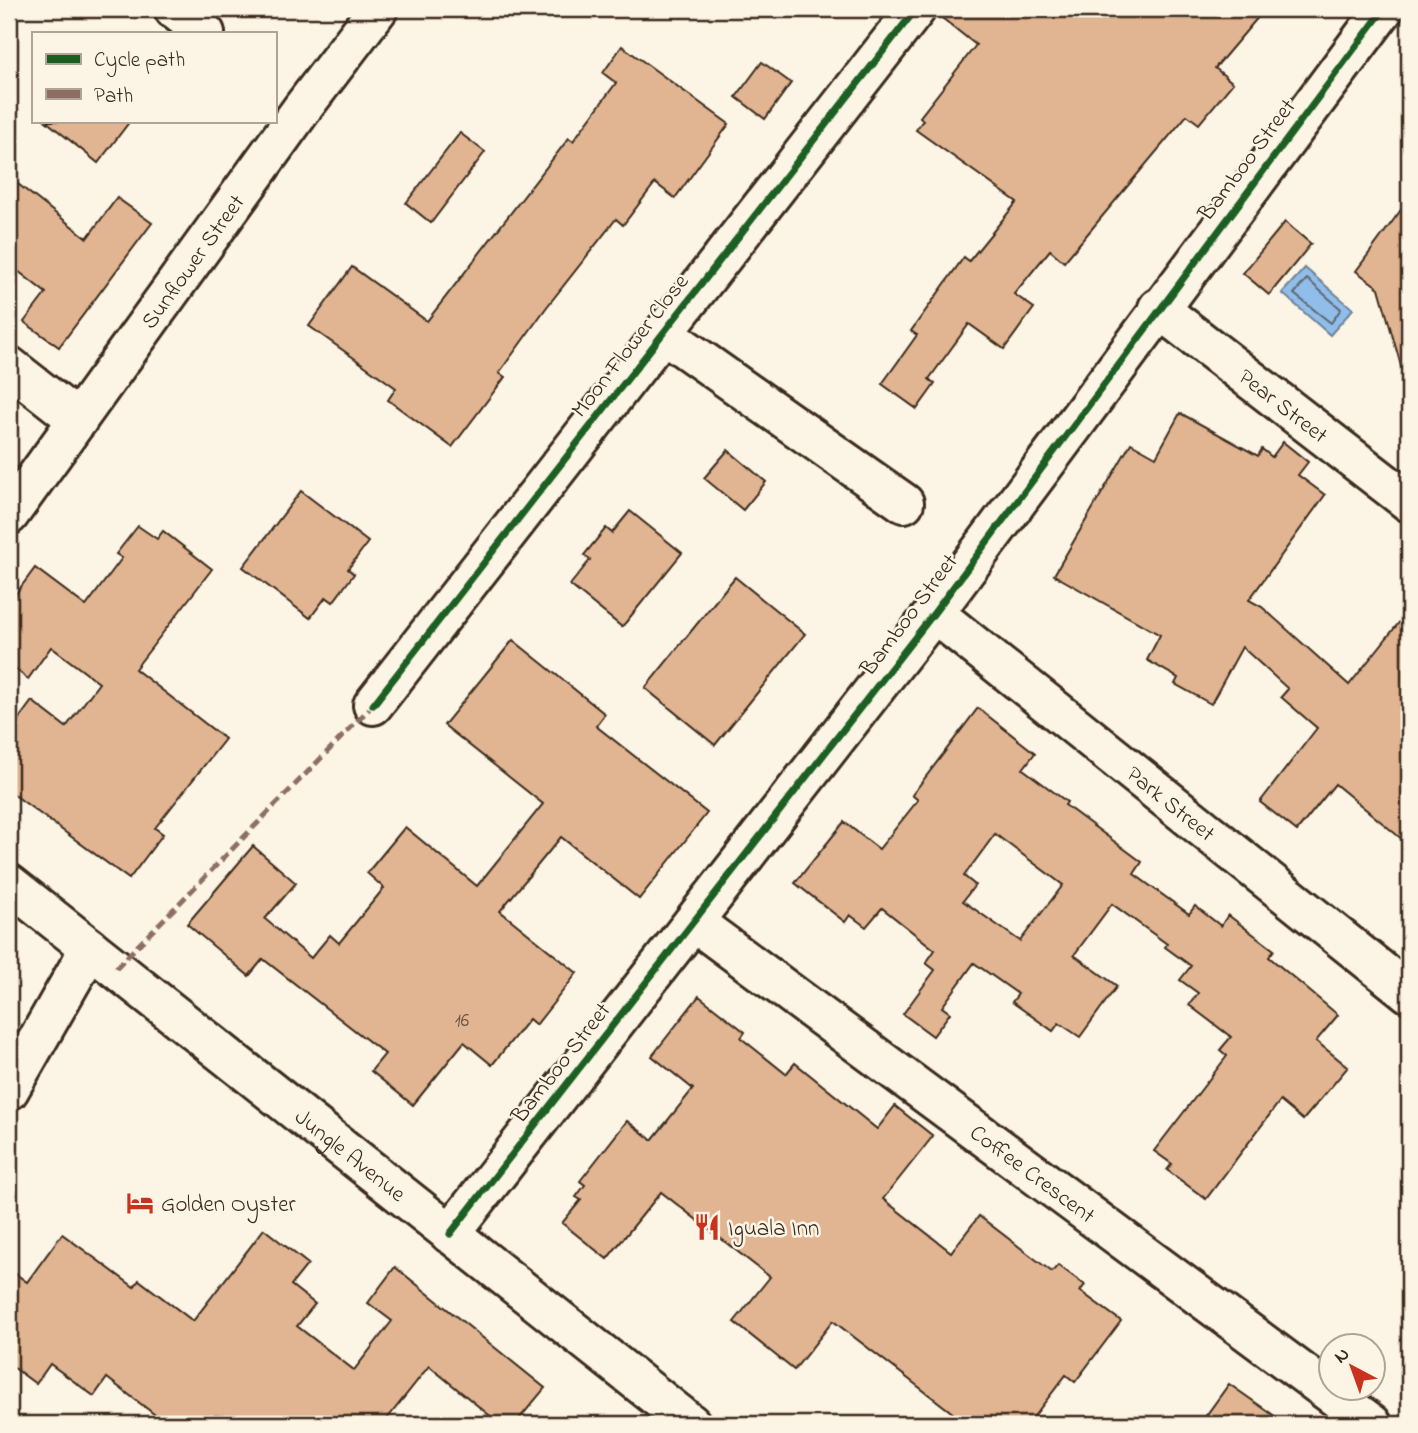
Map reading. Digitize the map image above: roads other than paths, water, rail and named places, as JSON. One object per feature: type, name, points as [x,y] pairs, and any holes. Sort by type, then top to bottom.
[{"type":"street","points":[[174,9],[204,32]]},
{"type":"street","name":"Sunflower Street","points":[[276,118],[288,100],[378,9]]},
{"type":"street","name":"Moon Flower Close","points":[[373,705],[916,9]]},
{"type":"street","name":"Bamboo Street","points":[[450,1234],[934,613],[1158,308],[1384,9]]},
{"type":"street","name":"Sunflower Street","points":[[9,515],[78,420],[274,122]]},
{"type":"street","name":"Pear Street","points":[[1158,308],[1409,502]]},
{"type":"street","points":[[663,333],[904,503]]},
{"type":"street","points":[[9,366],[78,420]]},
{"type":"street","name":"Park Street","points":[[934,613],[1409,993]]},
{"type":"street","name":"Jungle Avenue","points":[[9,884],[691,1424]]},
{"type":"street","name":"Coffee Crescent","points":[[694,922],[1372,1424]]},
{"type":"street","points":[[9,1090],[90,948]]},
{"type":"water","points":[[1305,268],[1353,309],[1330,335],[1282,293]]},
{"type":"place","name":"Golden Oyster","points":[[140,1203]]},
{"type":"place","name":"Iguala Inn","points":[[707,1227]]}]
